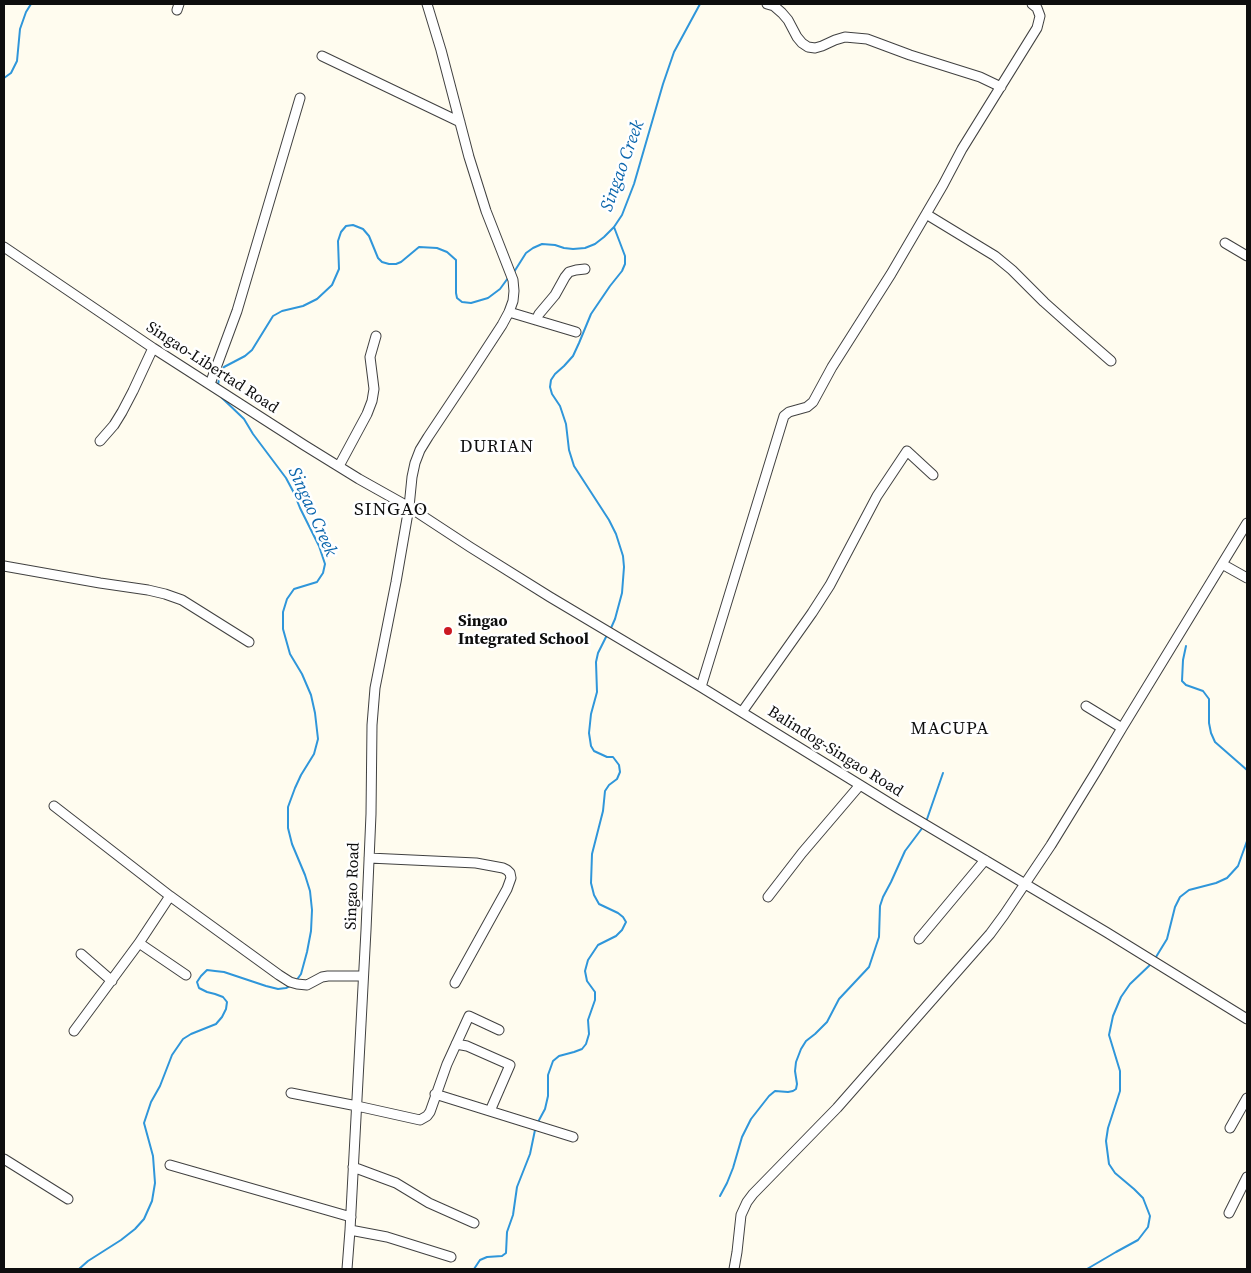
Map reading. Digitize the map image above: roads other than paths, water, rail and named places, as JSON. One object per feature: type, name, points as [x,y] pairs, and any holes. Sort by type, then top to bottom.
[{"type":"street","name":"Singao Road","points":[[346,1269],[350,1230],[364,976],[372,725],[375,688],[396,582],[409,507],[412,477],[420,450],[488,347],[508,312],[513,300],[514,291],[513,280],[486,211],[428,4]]},
{"type":"street","points":[[767,4],[774,6],[782,12],[797,37],[808,47],[815,48],[846,37],[867,39],[980,77],[1000,87]]},
{"type":"street","points":[[702,687],[784,416],[789,412],[807,407],[813,402],[832,367],[926,214],[962,149],[1028,43],[1039,22],[1039,12],[1032,4]]},
{"type":"street","points":[[322,56],[460,122]]},
{"type":"street","points":[[210,384],[237,311],[300,98]]},
{"type":"street","points":[[926,214],[995,256],[1044,302],[1111,360]]},
{"type":"street","points":[[1224,243],[1247,256]]},
{"type":"street","name":"Singao-Libertad Road","points":[[4,247],[153,348],[339,466],[409,507]]},
{"type":"street","points":[[536,320],[555,295],[565,276],[569,272],[585,270]]},
{"type":"street","points":[[508,312],[576,332]]},
{"type":"street","points":[[339,466],[372,401],[374,389],[370,357],[376,336]]},
{"type":"street","points":[[100,441],[122,412],[153,348]]},
{"type":"street","points":[[742,712],[830,585],[876,496],[907,451],[933,475]]},
{"type":"street","name":"Balindog-Singao Road","points":[[409,507],[485,557],[1247,1019]]},
{"type":"street","points":[[734,1269],[741,1215],[750,1198],[837,1108],[990,934],[1025,884],[1098,770],[1247,524]]},
{"type":"street","points":[[1222,564],[1247,578]]},
{"type":"street","points":[[4,566],[164,594],[182,600],[249,642]]},
{"type":"street","points":[[1086,706],[1122,728]]},
{"type":"street","points":[[768,897],[802,853],[860,785]]},
{"type":"street","points":[[54,806],[170,896],[279,976],[290,982],[307,985],[328,976],[364,976]]},
{"type":"street","points":[[369,858],[476,864],[503,868],[510,873],[511,878],[507,889],[455,983]]},
{"type":"street","points":[[918,939],[985,860]]},
{"type":"street","points":[[74,1031],[112,981],[170,896]]},
{"type":"street","points":[[139,943],[186,975]]},
{"type":"street","points":[[81,954],[112,981]]},
{"type":"street","points":[[291,1093],[420,1120],[430,1112],[447,1064],[469,1016],[499,1030]]},
{"type":"street","points":[[456,1044],[467,1046],[510,1065],[490,1111]]},
{"type":"street","points":[[435,1094],[573,1136]]},
{"type":"street","points":[[1230,1128],[1247,1098]]},
{"type":"street","points":[[4,1159],[68,1199]]},
{"type":"street","points":[[170,1165],[350,1217]]},
{"type":"street","points":[[353,1167],[396,1183],[430,1203],[474,1223]]},
{"type":"street","points":[[1228,1213],[1247,1177]]},
{"type":"street","points":[[350,1230],[387,1237],[451,1257]]},
{"type":"waterway","points":[[4,78],[11,73],[17,61],[20,29],[31,4]]},
{"type":"waterway","name":"Singao Creek","points":[[514,272],[526,253],[533,248],[542,244],[573,249],[585,248],[595,244],[614,227],[622,215],[634,184],[674,52],[700,4]]},
{"type":"waterway","name":"Singao Creek","points":[[218,385],[220,373],[224,367],[252,350],[273,316],[317,299],[332,285],[339,269],[338,241],[341,232],[346,226],[353,225],[363,229],[369,236],[378,258],[382,262],[389,264],[401,262],[419,247],[437,248],[447,252],[456,260],[456,293],[457,298],[462,302],[471,303],[488,298],[500,289],[508,278]]},
{"type":"waterway","points":[[611,628],[622,593],[623,556],[609,520],[574,466],[569,450],[566,424],[560,406],[550,387],[551,380],[555,374],[573,356],[591,314],[625,264],[625,256],[614,227]]},
{"type":"waterway","name":"Singao Creek","points":[[221,397],[244,419],[286,478],[319,546],[325,564],[323,573],[317,582],[294,589],[287,599],[283,612],[283,629],[290,654],[302,674],[311,695],[318,739],[314,754],[301,775],[288,807],[288,828],[310,891],[312,910],[307,952],[301,974],[296,981]]},
{"type":"waterway","points":[[538,1122],[545,1109],[548,1096],[548,1075],[553,1061],[559,1056],[582,1049],[586,1044],[589,1034],[588,1020],[595,1000],[595,992],[587,981],[585,971],[588,960],[598,945],[616,936],[626,922],[618,913],[599,904],[591,883],[592,854],[603,811],[605,791],[617,779],[620,772],[619,765],[613,757],[607,757],[594,751],[591,746],[589,733],[591,714],[597,692],[596,662],[598,653],[607,635]]},
{"type":"waterway","points":[[1186,646],[1182,681],[1186,685],[1203,691],[1209,699],[1209,723],[1215,742],[1247,770]]},
{"type":"waterway","points":[[926,822],[943,773]]},
{"type":"waterway","points":[[720,1196],[727,1183],[742,1137],[751,1119],[775,1091],[788,1092],[796,1089],[796,1062],[801,1049],[806,1041],[827,1022],[839,999],[869,967],[879,937],[880,906],[883,897],[905,851],[923,827]]},
{"type":"waterway","points":[[1156,957],[1167,939],[1175,907],[1180,897],[1189,890],[1227,878],[1238,866],[1247,841]]},
{"type":"waterway","points":[[1087,1269],[1138,1240],[1148,1227],[1150,1216],[1143,1198],[1115,1173],[1109,1164],[1106,1141],[1108,1128],[1120,1091],[1120,1071],[1109,1035],[1113,1016],[1121,997],[1130,984],[1151,964]]},
{"type":"waterway","name":"Singao Creek","points":[[79,1269],[135,1229],[144,1219],[152,1201],[155,1183],[153,1156],[144,1123],[151,1102],[160,1086],[172,1055],[183,1039],[216,1024],[226,1009],[227,1002],[223,997],[199,988],[197,982],[201,976],[207,970],[224,972],[278,989],[290,986]]},
{"type":"waterway","points":[[474,1269],[480,1260],[487,1257],[502,1256],[506,1253],[507,1232],[513,1215],[517,1187],[530,1154],[535,1130]]},
{"type":"place","name":"Singao Integrated School","points":[[448,631]]},
{"type":"district","name":"DURIAN","points":[[497,447]]},
{"type":"district","name":"SINGAO","points":[[391,510]]},
{"type":"district","name":"MACUPA","points":[[950,729]]}]
